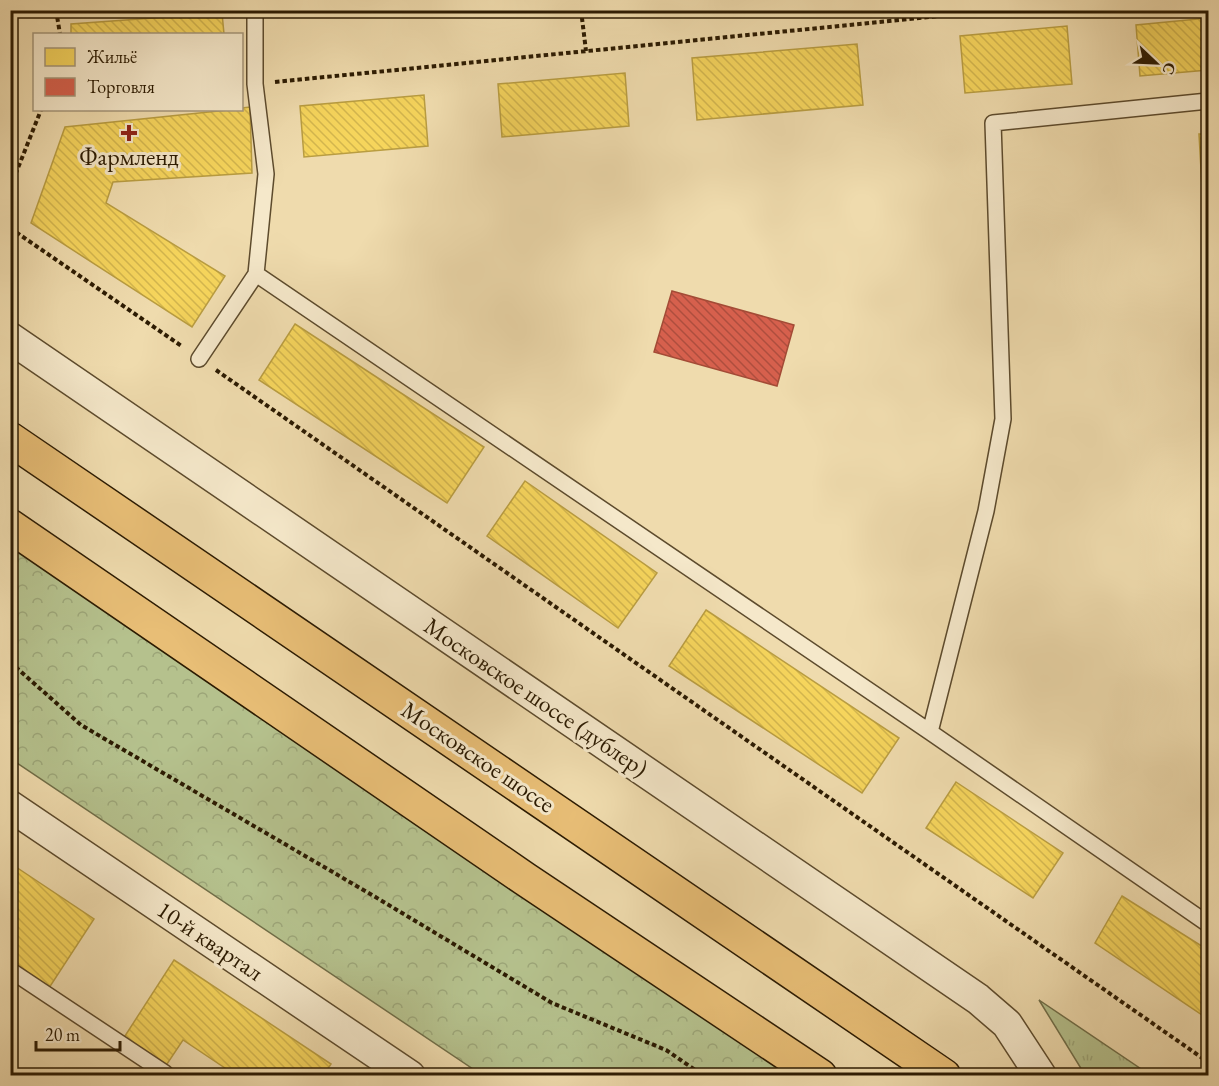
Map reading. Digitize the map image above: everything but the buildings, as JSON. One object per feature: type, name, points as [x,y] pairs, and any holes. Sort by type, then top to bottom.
[{"type":"main road","name":"Московское шоссе","points":[[10,439],[944,1076]]},
{"type":"main road","points":[[10,526],[525,879],[820,1076]]},
{"type":"street","name":"Московское шоссе (дублер)","points":[[10,338],[978,999],[1006,1024],[1041,1076]]},
{"type":"street","name":"10-й квартал","points":[[10,806],[392,1071]]},
{"type":"lane","points":[[200,359],[256,274],[266,174],[255,84],[255,10]]},
{"type":"lane","points":[[930,732],[986,511],[1003,419],[993,123],[1209,101]]},
{"type":"lane","points":[[256,274],[1209,924]]},
{"type":"lane","points":[[10,970],[165,1073],[166,1076]]},
{"type":"path","points":[[56,10],[60,33]]},
{"type":"path","points":[[581,10],[586,51]]},
{"type":"path","points":[[255,84],[1000,10]]},
{"type":"path","points":[[10,188],[41,111]]},
{"type":"path","points":[[10,172],[16,173]]},
{"type":"path","points":[[10,228],[1209,1062]]},
{"type":"path","points":[[10,662],[81,725],[372,894],[552,1003],[666,1050],[704,1076]]},
{"type":"green space","points":[[10,528],[819,1075],[482,1075],[11,759]]},
{"type":"green space","points":[[1039,1000],[1150,1075],[1085,1075]]},
{"type":"place","name":"Фармленд","points":[[129,133]]}]
